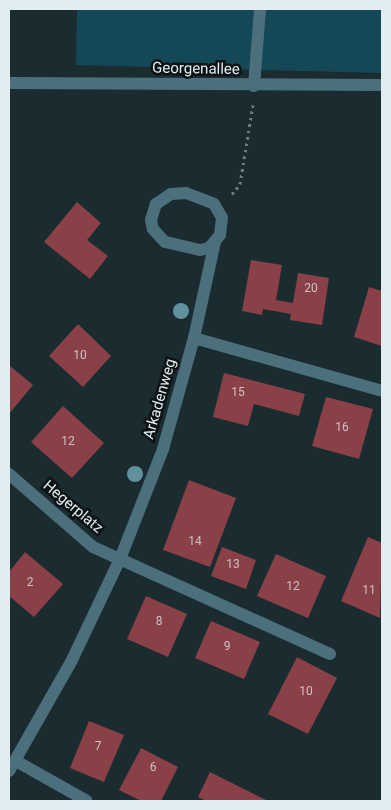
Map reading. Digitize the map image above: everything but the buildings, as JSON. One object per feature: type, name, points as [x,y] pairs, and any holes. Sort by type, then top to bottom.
[{"type":"street","points":[[254,86],[260,9]]},
{"type":"street","name":"Georgenallee","points":[[9,83],[382,86]]},
{"type":"street","points":[[215,242],[200,250],[164,242],[158,236],[152,220],[156,204],[171,194],[186,193],[206,200],[219,210]]},
{"type":"street","name":"Arkadenweg","points":[[87,801],[12,766],[72,660],[120,559],[163,449],[194,338],[215,242],[223,227],[219,210]]},
{"type":"street","points":[[194,338],[382,391]]},
{"type":"street","name":"Hegerplatz","points":[[9,474],[93,547],[120,559]]},
{"type":"street","points":[[120,559],[330,654]]},
{"type":"path","points":[[219,210],[240,184],[254,86]]},
{"type":"shaded area","points":[[77,9],[382,9],[382,73],[76,65]]}]
